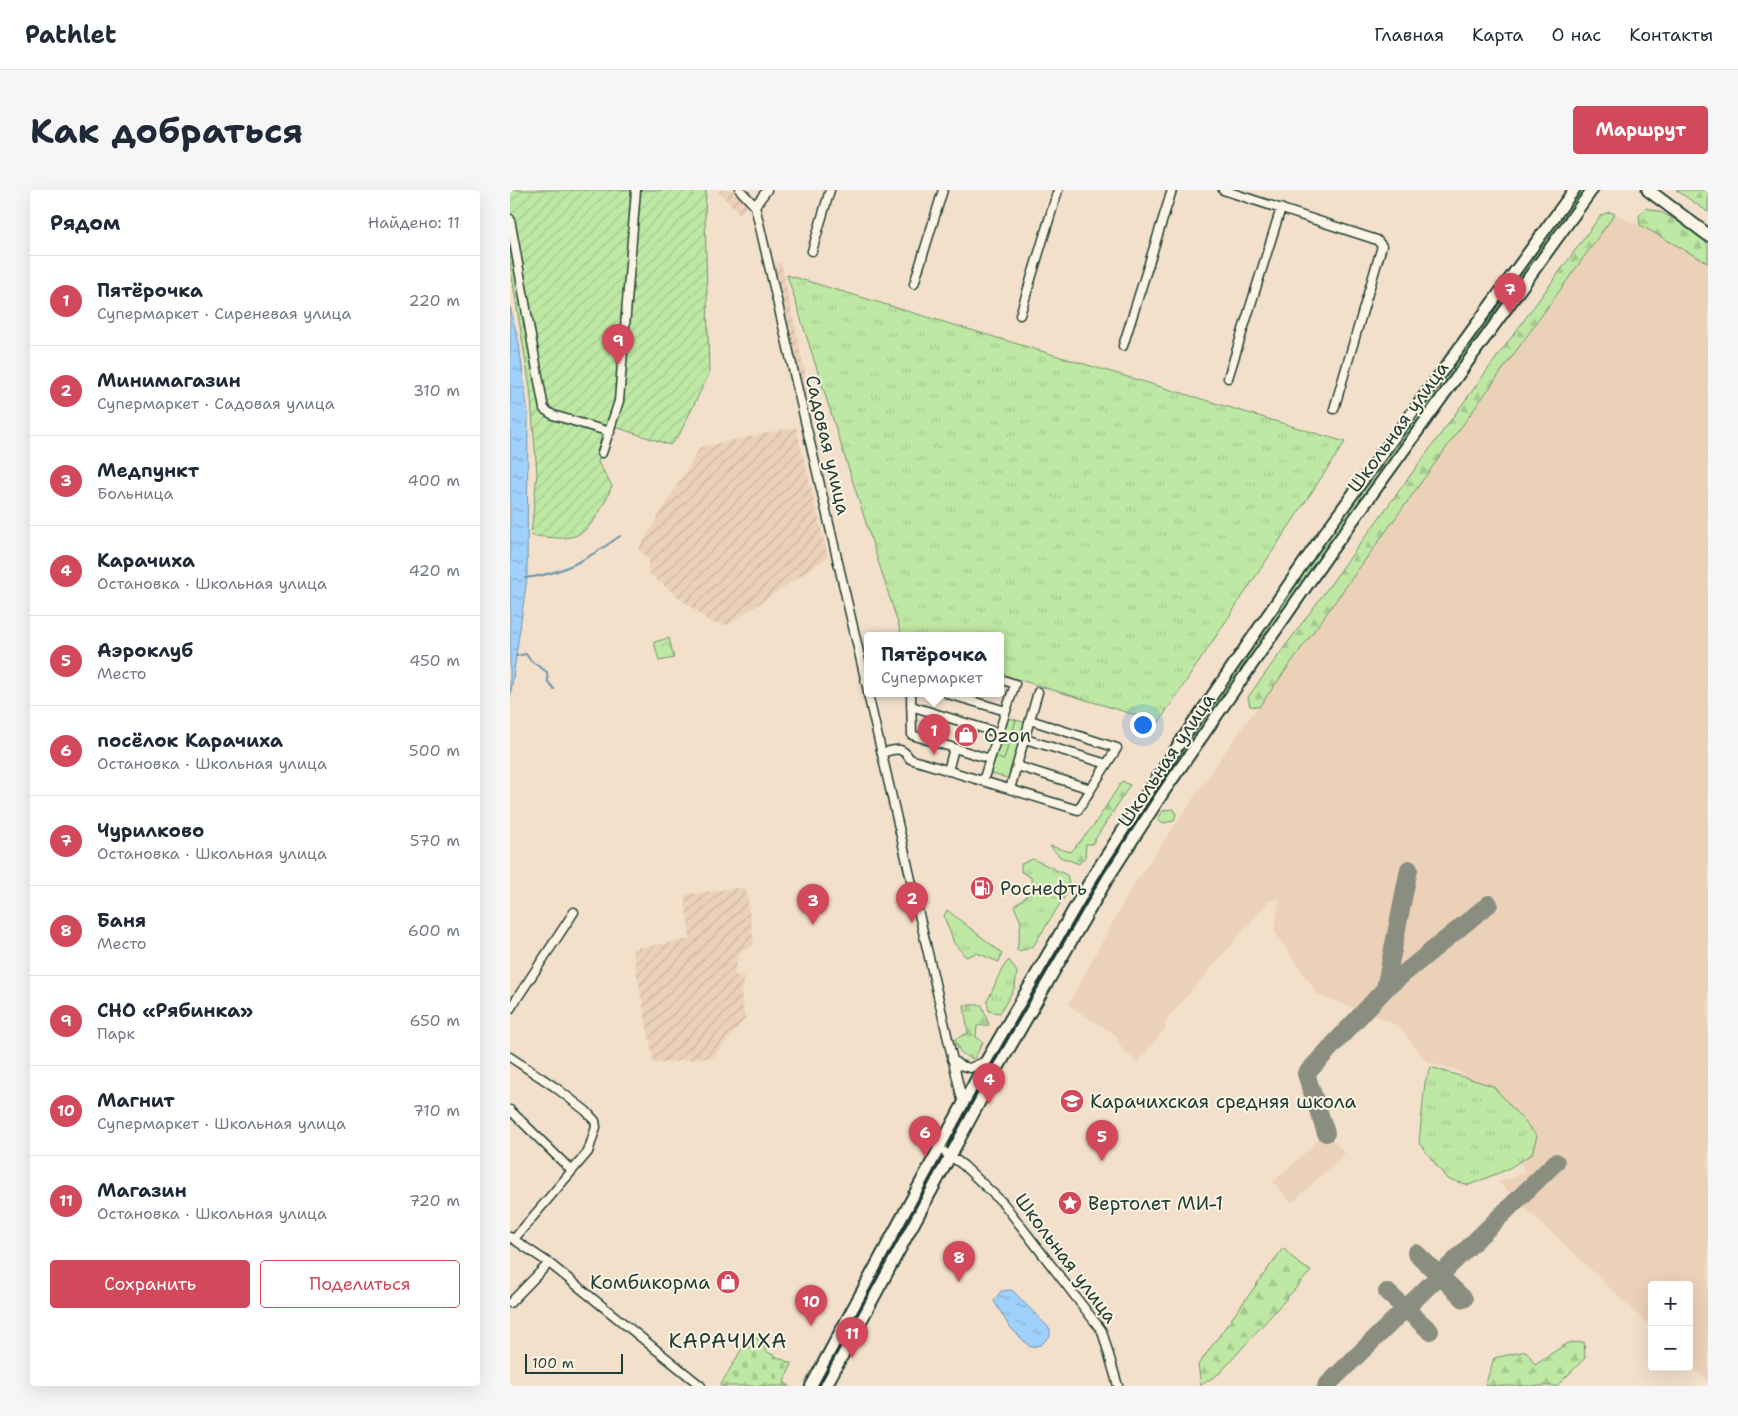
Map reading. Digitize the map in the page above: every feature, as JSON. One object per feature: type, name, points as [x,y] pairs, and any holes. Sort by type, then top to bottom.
[{"type":"highway","points":[[1648,190],[1660,194],[1708,225]]},
{"type":"highway","points":[[1660,194],[1708,235]]},
{"type":"main road","name":"Школьная улица","points":[[811,1386],[986,1061],[1093,876],[1177,746],[1318,542],[1574,190]]},
{"type":"main road","points":[[1644,190],[1660,194]]},
{"type":"main road","name":"Школьная улица","points":[[826,1386],[975,1111],[1105,883],[1163,793],[1331,551],[1592,191]]},
{"type":"main road","points":[[1093,876],[1105,883]]},
{"type":"main road","points":[[963,1104],[975,1111]]},
{"type":"street","points":[[602,453],[619,401],[636,190]]},
{"type":"street","points":[[740,190],[755,206],[767,190]]},
{"type":"street","points":[[812,251],[830,190]]},
{"type":"street","points":[[914,284],[943,190]]},
{"type":"street","points":[[1020,315],[1058,190]]},
{"type":"street","points":[[1123,346],[1172,190]]},
{"type":"street","points":[[1223,190],[1378,240],[1382,246],[1334,409]]},
{"type":"street","name":"Садовая улица","points":[[755,206],[864,674]]},
{"type":"street","points":[[1228,378],[1281,208]]},
{"type":"street","points":[[510,219],[544,409],[554,415],[610,432]]},
{"type":"street","points":[[983,781],[1015,684],[1004,680]]},
{"type":"street","points":[[1010,789],[1038,692]]},
{"type":"street","name":"Садовая улица","points":[[869,697],[963,1104]]},
{"type":"street","points":[[905,750],[912,735],[911,697]]},
{"type":"street","points":[[958,697],[1006,711]]},
{"type":"street","points":[[911,706],[998,733]]},
{"type":"street","points":[[882,752],[900,748],[905,750],[910,759],[1078,810],[1117,748],[1030,720]]},
{"type":"street","points":[[912,735],[990,759]]},
{"type":"street","points":[[1025,739],[1107,764]]},
{"type":"street","points":[[948,771],[954,748]]},
{"type":"street","points":[[1017,766],[1091,789]]},
{"type":"street","points":[[510,1008],[574,912]]},
{"type":"street","points":[[510,1057],[555,1087],[586,1111],[595,1121],[596,1128],[588,1152],[512,1238],[549,1263],[702,1386]]},
{"type":"street","points":[[952,1059],[970,1068],[986,1061]]},
{"type":"street","points":[[510,1110],[572,1170]]},
{"type":"street","name":"Школьная улица","points":[[939,1148],[963,1165],[1002,1203],[1102,1331],[1118,1386]]},
{"type":"street","points":[[510,1304],[549,1263]]},
{"type":"shaded area","points":[[717,190],[733,190],[748,204],[740,214]]},
{"type":"shaded area","points":[[1615,214],[1649,229],[1708,263],[1708,1381],[1693,1368],[1693,1281],[1648,1281],[1648,1324],[1498,1182],[1525,1173],[1488,1087],[1455,1070],[1427,1062],[1401,1029],[1387,1020],[1318,995],[1274,931],[1280,897],[1269,901],[1164,1023],[1167,1027],[1137,1063],[1121,1048],[1116,1035],[1068,1005],[1129,892],[1224,753]]},
{"type":"shaded area","points":[[781,262],[810,395],[804,396],[774,264]]},
{"type":"shaded area","points":[[796,427],[828,557],[728,625],[710,622],[648,573],[649,559],[638,550],[700,447]]},
{"type":"shaded area","points":[[746,888],[754,945],[738,954],[734,975],[744,976],[741,993],[745,1019],[714,1057],[654,1064],[632,949],[690,939],[684,895]]},
{"type":"shaded area","points":[[1326,1133],[1345,1153],[1292,1203],[1273,1182]]},
{"type":"green space","points":[[510,190],[706,190],[709,374],[679,435],[670,445],[609,425],[598,462],[612,486],[591,524],[578,534],[566,538],[531,536],[537,473],[530,388],[510,264]]},
{"type":"green space","points":[[1580,190],[1586,190],[1495,312],[1259,643],[1105,872],[1102,873],[1101,870],[1155,787],[1256,639],[1491,309]]},
{"type":"green space","points":[[1676,190],[1708,190],[1708,212]]},
{"type":"green space","points":[[1646,208],[1671,217],[1708,244],[1708,263],[1640,225],[1639,216]]},
{"type":"green space","points":[[1610,212],[1615,214],[1259,707],[1250,706],[1248,697],[1601,215]]},
{"type":"green space","points":[[787,275],[1345,442],[1159,722],[1004,675],[1004,632],[901,632]]},
{"type":"green space","points":[[669,638],[674,658],[659,661],[654,642]]},
{"type":"green space","points":[[1006,717],[1016,720],[1004,760],[994,757]]},
{"type":"green space","points":[[1016,720],[1027,723],[1010,779],[986,772],[991,756],[1004,760]]},
{"type":"green space","points":[[1122,781],[1130,785],[1092,844],[1086,844],[1085,857],[1079,864],[1060,857],[1050,846],[1071,852],[1094,825]]},
{"type":"green space","points":[[1174,809],[1176,814],[1174,821],[1163,823],[1157,820],[1164,810]]},
{"type":"green space","points":[[1033,859],[1067,875],[1070,888],[1032,948],[1017,951],[1021,922],[1014,906],[1028,894],[1031,887],[1031,877],[1021,872],[1021,864]]},
{"type":"green space","points":[[1094,883],[1097,883],[1098,886],[978,1095],[975,1095],[974,1093]]},
{"type":"green space","points":[[947,910],[1002,953],[999,962],[977,953],[966,957],[954,943],[944,916]]},
{"type":"green space","points":[[1009,960],[1017,972],[1015,987],[1000,1013],[989,1011],[987,1001],[1002,969]]},
{"type":"green space","points":[[964,1005],[982,1005],[989,1025],[977,1026],[976,1037],[983,1042],[974,1059],[961,1052],[957,1047],[955,1039],[968,1033]]},
{"type":"green space","points":[[1431,1067],[1493,1086],[1537,1136],[1532,1154],[1506,1170],[1469,1185],[1447,1179],[1419,1143],[1425,1082]]},
{"type":"green space","points":[[941,1155],[944,1157],[826,1377],[822,1375]]},
{"type":"green space","points":[[1283,1248],[1298,1263],[1311,1271],[1220,1373],[1201,1385],[1198,1365]]},
{"type":"green space","points":[[756,1338],[768,1344],[765,1351],[792,1364],[784,1382],[790,1386],[720,1386],[744,1345],[750,1348]]},
{"type":"green space","points":[[1584,1342],[1585,1358],[1557,1386],[1485,1386],[1494,1358],[1526,1351],[1535,1364],[1568,1343]]},
{"type":"water","points":[[510,307],[519,344],[528,415],[527,578],[510,699]]},
{"type":"water","points":[[1012,1290],[1050,1329],[1050,1336],[1041,1345],[1030,1347],[1009,1326],[994,1301],[1001,1291]]},
{"type":"waterway","points":[[525,578],[551,573],[575,564],[620,536]]},
{"type":"waterway","points":[[516,656],[526,654],[531,661],[547,672],[548,682],[554,689]]},
{"type":"taxiway","points":[[1385,989],[1409,869]]},
{"type":"taxiway","points":[[1326,1133],[1306,1074],[1385,989],[1489,904]]},
{"type":"taxiway","points":[[1326,1386],[1556,1162]]},
{"type":"taxiway","points":[[1416,1253],[1464,1299]]},
{"type":"taxiway","points":[[1387,1292],[1430,1331]]},
{"type":"place","name":"Чурилково","points":[[1510,314]]},
{"type":"place","name":"СНО «Рябинка»","points":[[618,365]]},
{"type":"place","name":"Ozon","points":[[966,735]]},
{"type":"place","name":"Пятёрочка","points":[[934,755]]},
{"type":"place","name":"Роснефть","points":[[982,888]]},
{"type":"place","name":"Минимагазин","points":[[912,923]]},
{"type":"place","name":"Медпункт","points":[[813,925]]},
{"type":"place","name":"Карачихская средняя школа","points":[[1072,1101]]},
{"type":"place","name":"Карачиха","points":[[989,1104]]},
{"type":"place","name":"посёлок Карачиха","points":[[925,1157]]},
{"type":"place","name":"Аэроклуб","points":[[1102,1161]]},
{"type":"place","name":"Вертолет МИ-1","points":[[1070,1203]]},
{"type":"place","name":"Комбикорма","points":[[728,1282]]},
{"type":"place","name":"Баня","points":[[959,1282]]},
{"type":"place","name":"Магнит","points":[[811,1326]]},
{"type":"place","name":"Магазин","points":[[852,1358]]},
{"type":"district","name":"КАРАЧИХА","points":[[728,1341]]}]
